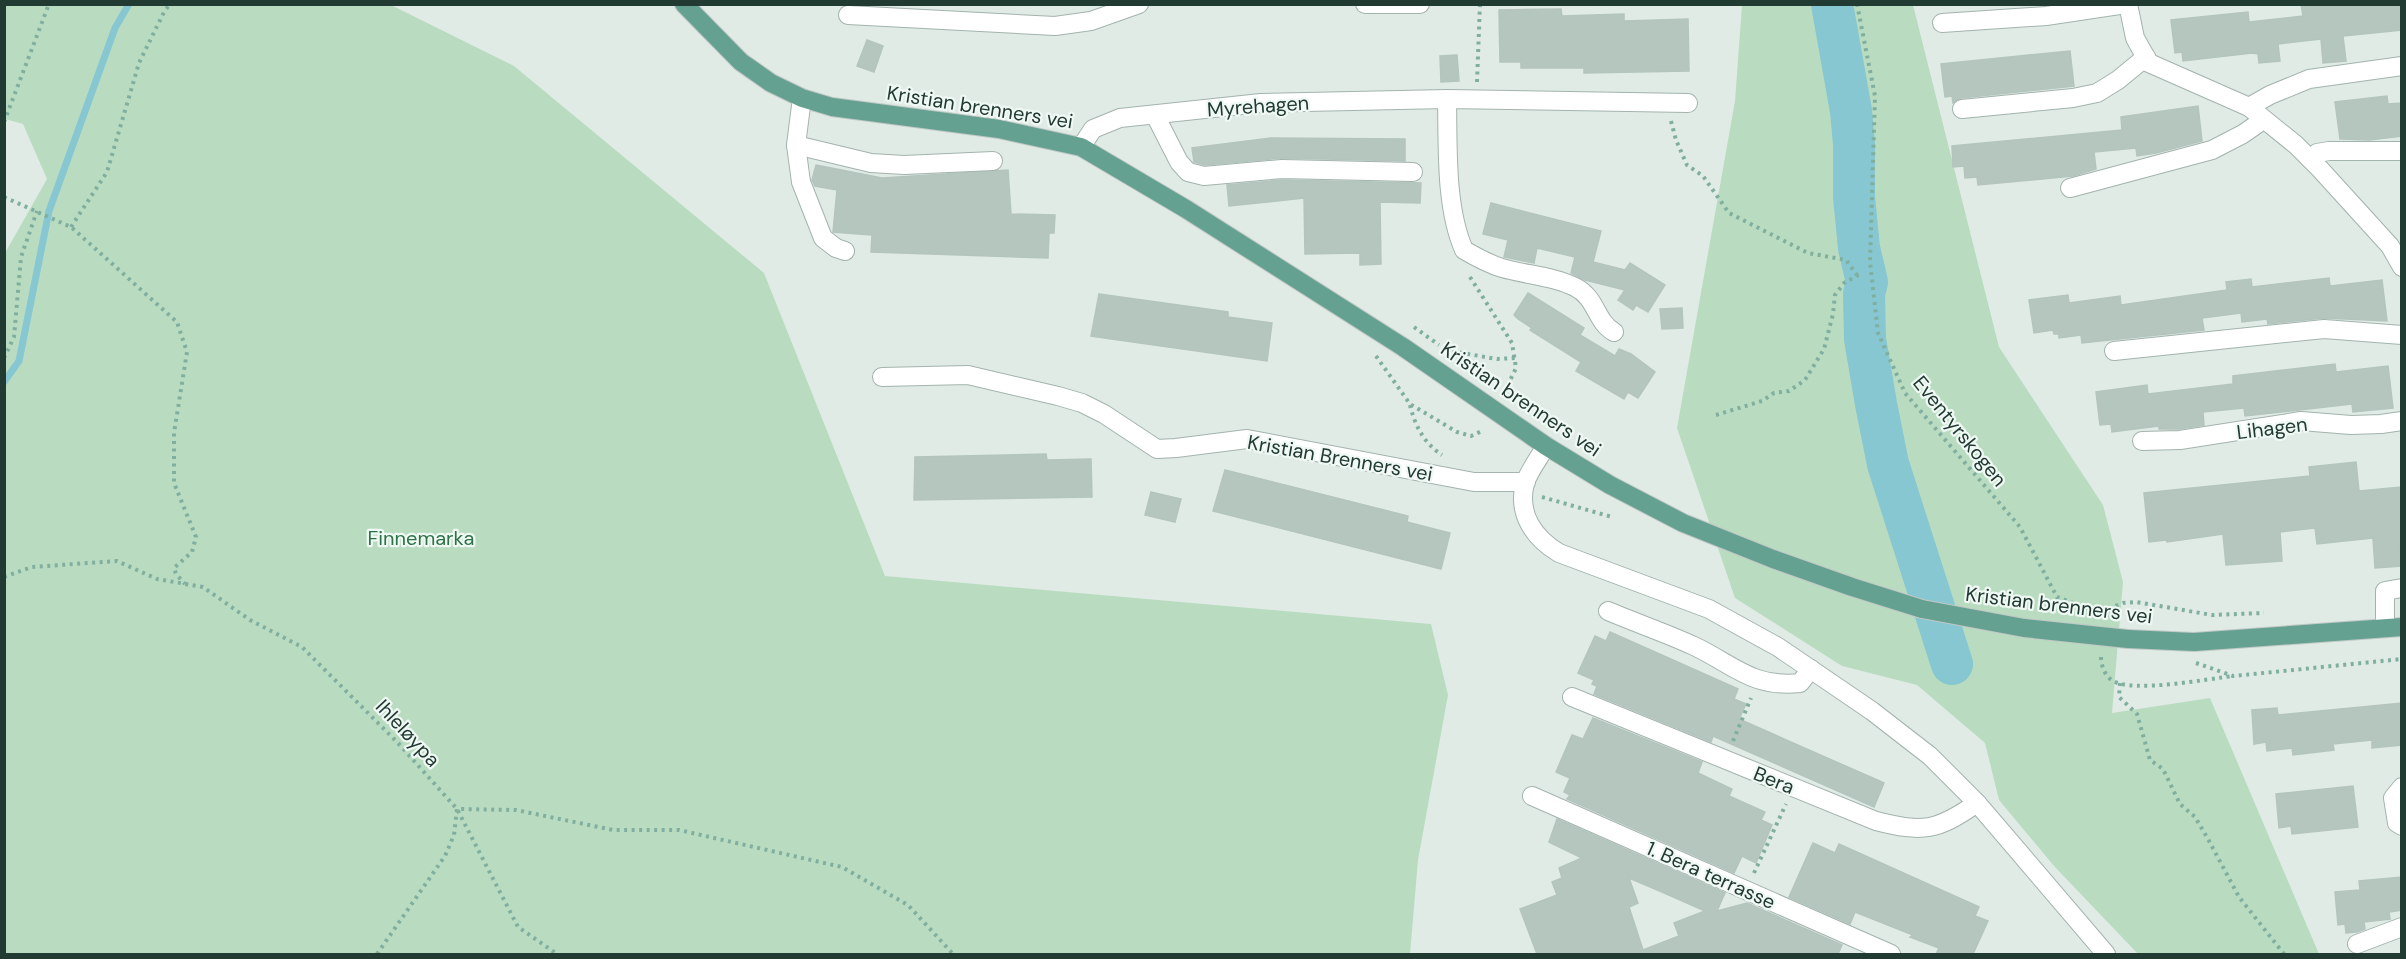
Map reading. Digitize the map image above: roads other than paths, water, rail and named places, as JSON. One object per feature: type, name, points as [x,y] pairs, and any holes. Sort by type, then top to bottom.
[{"type":"main road","name":"Kristian brenners vei","points":[[684,4],[741,62],[771,83],[802,98],[832,106],[999,129],[1081,147],[1177,203],[1403,347],[1546,446],[1610,485],[1683,523],[1852,587],[1923,609],[2024,628],[2128,639],[2194,642],[2393,628]]},
{"type":"street","points":[[848,15],[1054,26],[1091,21],[1139,4]]},
{"type":"street","points":[[1365,4],[1420,4]]},
{"type":"street","points":[[1942,23],[2046,16],[2127,4],[2135,38],[2149,63],[2249,107],[2310,159],[2394,241],[2402,267]]},
{"type":"street","points":[[1962,109],[2073,98],[2097,93],[2118,80],[2146,57]]},
{"type":"street","points":[[2249,107],[2270,95],[2309,79],[2402,66]]},
{"type":"street","points":[[802,98],[796,145],[801,182],[823,238],[844,251]]},
{"type":"street","points":[[1447,99],[1448,156],[1453,202],[1458,237],[1464,250],[1501,268],[1559,281],[1577,288],[1590,298],[1605,327],[1614,332]]},
{"type":"street","name":"Myrehagen","points":[[1081,147],[1093,129],[1120,118],[1262,104],[1447,99],[1688,103]]},
{"type":"street","points":[[1155,116],[1179,162],[1188,172],[1204,176],[1282,169],[1413,172]]},
{"type":"street","points":[[2070,188],[2212,150],[2243,134],[2263,120]]},
{"type":"street","points":[[796,145],[871,163],[903,165],[993,161]]},
{"type":"street","points":[[2310,159],[2317,153],[2329,151],[2402,151]]},
{"type":"street","points":[[2114,351],[2324,329],[2402,335]]},
{"type":"street","name":"Kristian Brenners vei","points":[[882,377],[969,375],[1058,396],[1082,403],[1104,414],[1157,448],[1247,440],[1525,490]]},
{"type":"street","name":"Lihagen","points":[[2142,441],[2180,440],[2301,421],[2351,425],[2402,421]]},
{"type":"street","points":[[1546,446],[1525,490],[1528,520],[1534,534],[1543,544],[1559,553],[1709,609],[1778,647],[1872,711],[1930,756],[1977,803],[2106,954]]},
{"type":"street","points":[[2393,590],[2393,628]]},
{"type":"street","points":[[1608,611],[1694,646],[1758,681],[1800,683],[1812,669]]},
{"type":"street","name":"Bera","points":[[1572,697],[1876,821],[1907,829],[1934,827],[1953,819],[1977,803]]},
{"type":"street","points":[[2402,787],[2393,798],[2397,823],[2402,826]]},
{"type":"street","name":"1. Bera terrasse","points":[[1532,796],[1891,954]]},
{"type":"street","points":[[2357,944],[2402,927]]},
{"type":"waterway","points":[[4,382],[19,361],[49,211],[115,28],[129,4]]},
{"type":"waterway","points":[[1832,4],[1851,111],[1854,144],[1854,197],[1859,248],[1867,282],[1864,294],[1865,339],[1876,404],[1888,464],[1952,664]]},
{"type":"park label","name":"Finnemarka","points":[[421,538]]}]
